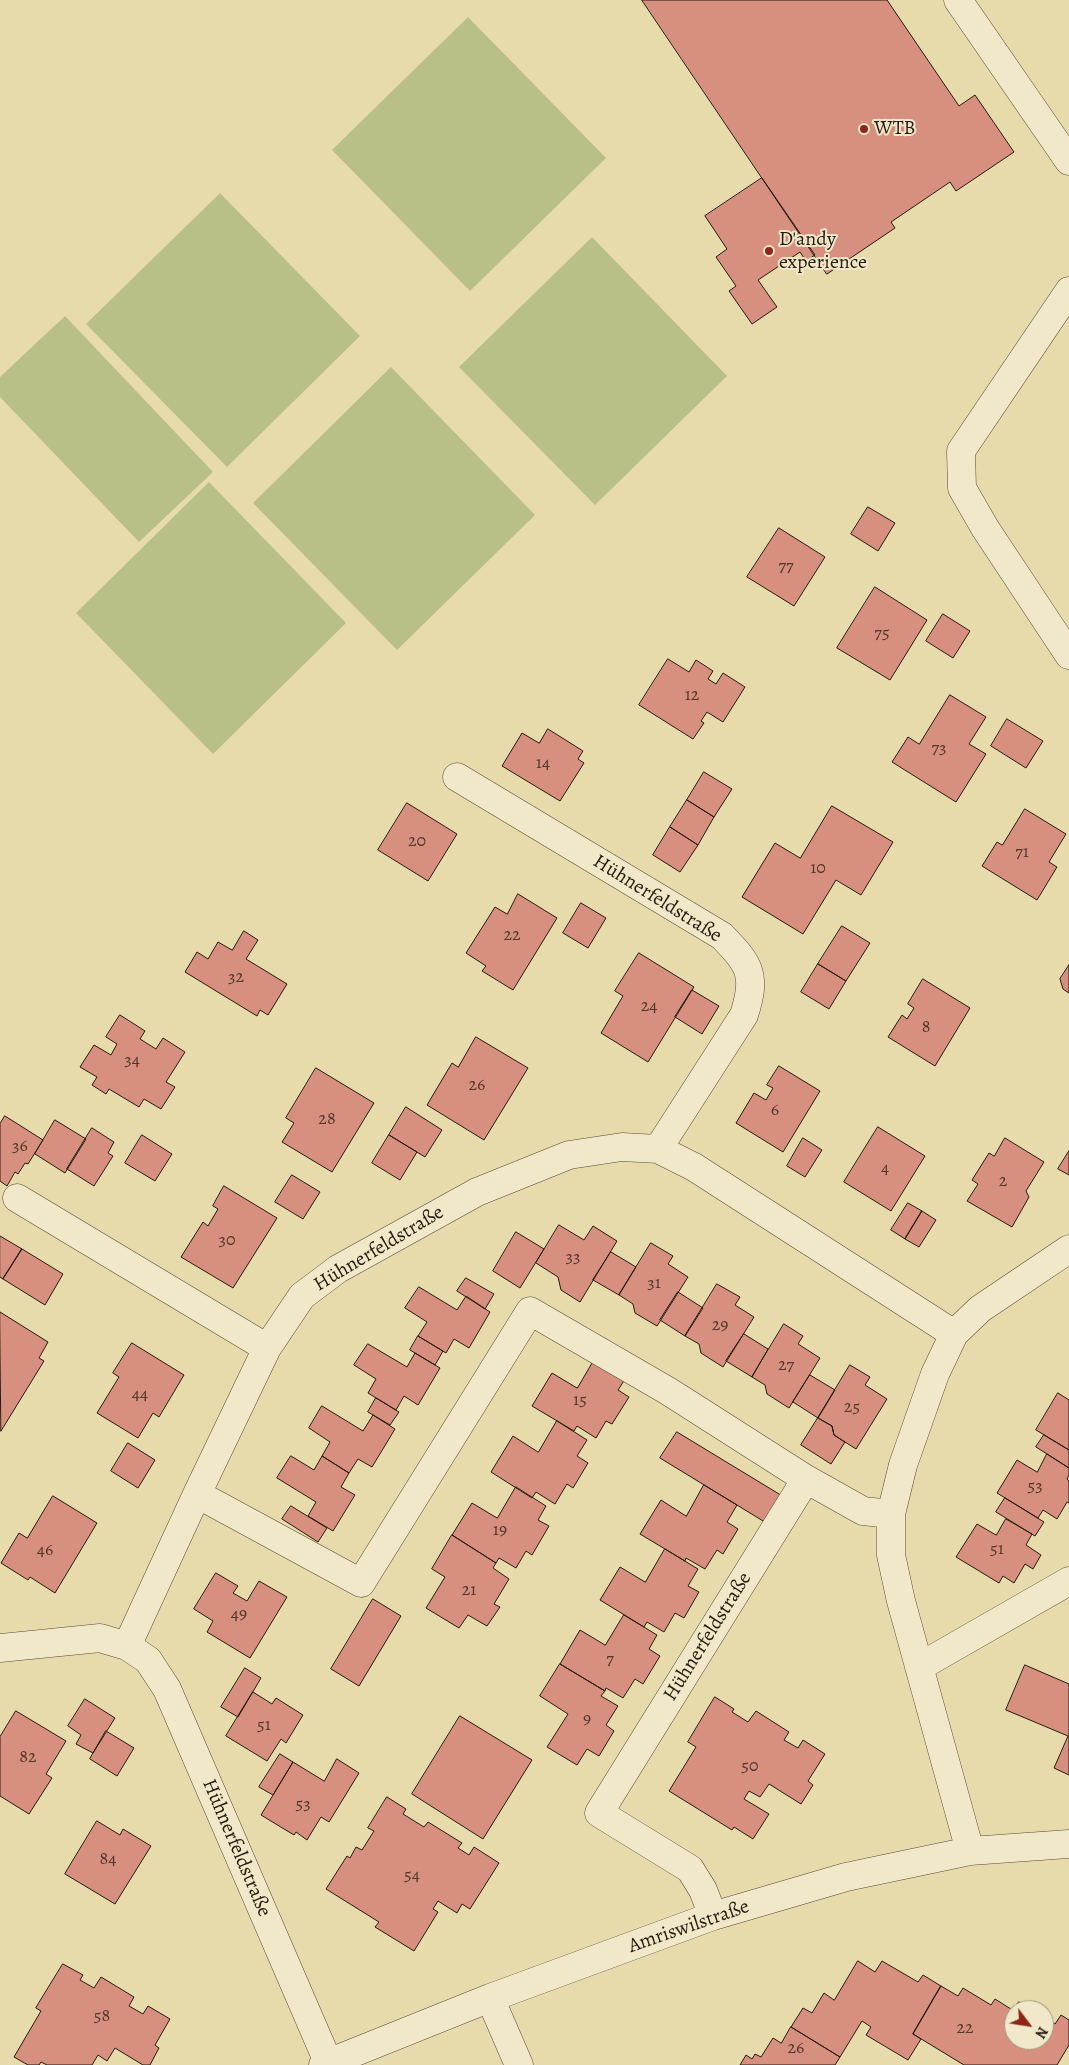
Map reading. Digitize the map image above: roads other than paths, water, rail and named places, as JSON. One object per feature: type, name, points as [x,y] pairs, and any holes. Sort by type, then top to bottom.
[{"type":"street","points":[[958,0],[1069,161]]},
{"type":"street","points":[[1069,291],[961,451],[962,488],[985,528],[1069,655]]},
{"type":"street","name":"Hühnerfeldstraße","points":[[457,777],[722,936],[742,958],[750,976],[751,994],[744,1015],[658,1149]]},
{"type":"street","name":"Hühnerfeldstraße","points":[[127,1646],[197,1494],[268,1348],[302,1296],[338,1269],[477,1192],[569,1156],[622,1147],[658,1149],[694,1166],[954,1334]]},
{"type":"street","points":[[18,1198],[268,1348]]},
{"type":"street","points":[[970,1851],[901,1601],[891,1555],[891,1514],[903,1465],[936,1374],[954,1334],[980,1309],[1069,1249]]},
{"type":"street","points":[[197,1494],[361,1583],[530,1311],[668,1391],[806,1479],[863,1511],[891,1514]]},
{"type":"street","name":"Hühnerfeldstraße","points":[[713,1916],[703,1890],[690,1869],[598,1814],[806,1479]]},
{"type":"street","points":[[919,1666],[1069,1580]]},
{"type":"street","name":"Hühnerfeldstraße","points":[[0,1648],[100,1638],[127,1646],[148,1660],[166,1688],[326,2064]]},
{"type":"street","name":"Amriswilstraße","points":[[326,2064],[490,1998],[713,1916],[846,1877],[970,1851],[1069,1844]]},
{"type":"street","points":[[490,1998],[520,2065]]},
{"type":"place","name":"WTB","points":[[864,129]]},
{"type":"place","name":"D'andy experience","points":[[769,251]]}]
